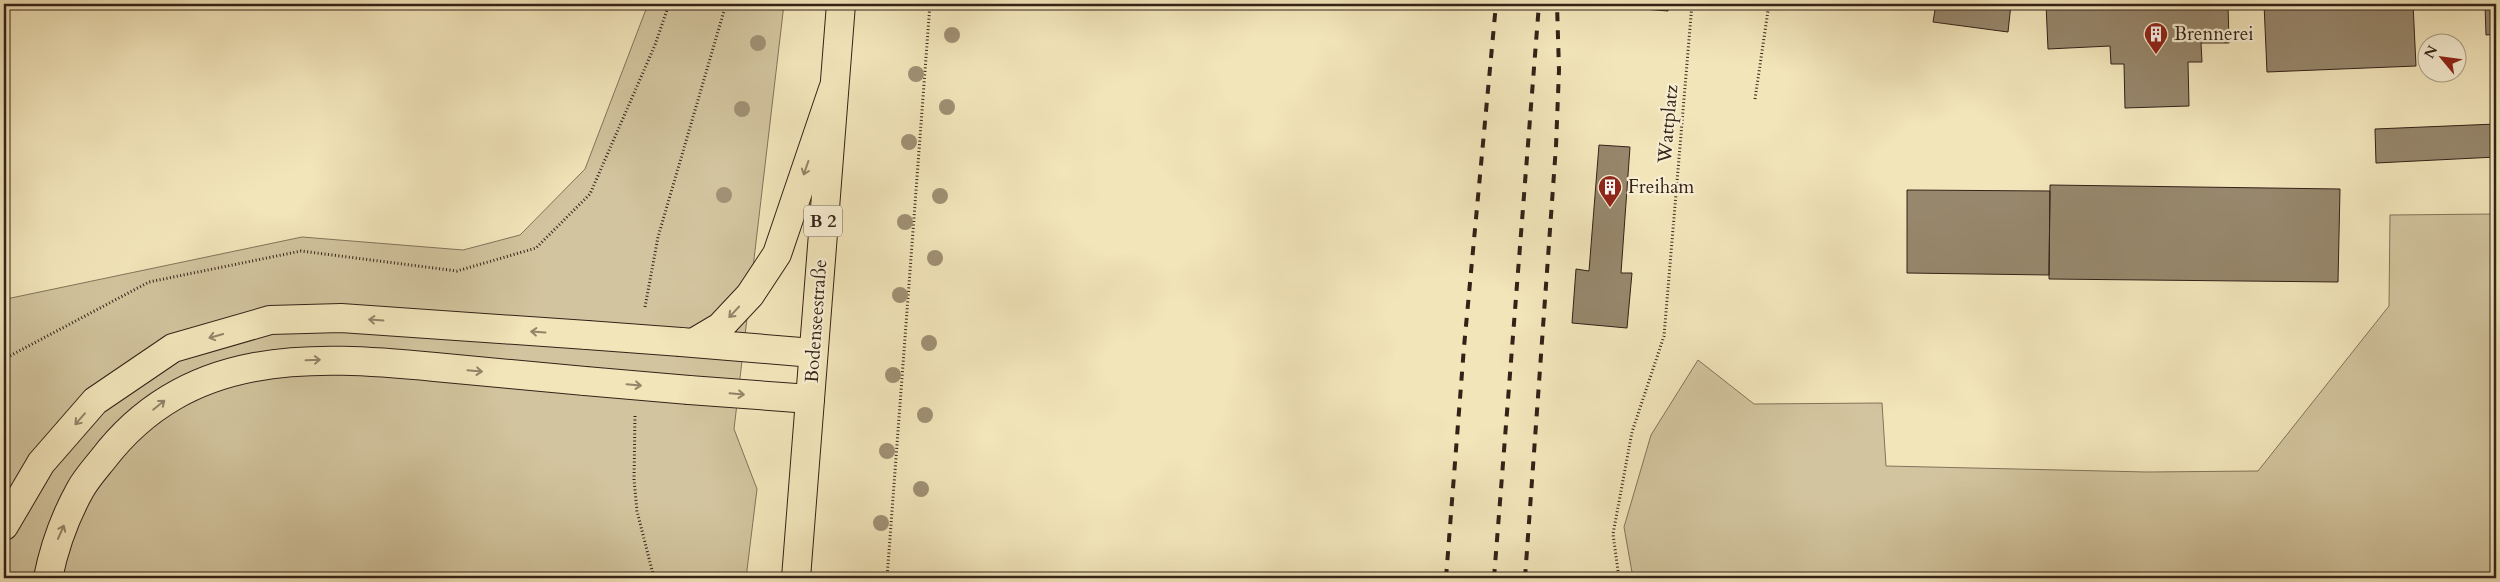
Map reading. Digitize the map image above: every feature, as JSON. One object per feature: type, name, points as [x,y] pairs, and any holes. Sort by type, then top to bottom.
[{"type":"main road","name":"Bodenseestraße","points":[[796,578],[841,4]]},
{"type":"main road","points":[[687,343],[720,327],[750,295],[777,254],[833,89]]},
{"type":"main road","points":[[4,526],[41,463],[95,401],[173,348],[270,320],[342,318],[813,353]]},
{"type":"main road","points":[[48,578],[53,551],[80,489],[119,438],[168,398],[232,371],[283,361],[371,361],[688,390],[810,399]]},
{"type":"path","points":[[4,359],[149,282],[301,251],[457,271],[536,248],[590,194],[655,45],[669,4]]},
{"type":"path","points":[[644,314],[658,237],[726,4]]},
{"type":"path","points":[[887,578],[930,4]]},
{"type":"path","name":"Wattplatz","points":[[1619,578],[1613,534],[1632,432],[1664,336],[1692,4]]},
{"type":"path","points":[[1755,99],[1769,4]]},
{"type":"path","points":[[635,415],[634,480],[637,511],[654,578]]},
{"type":"shaded area","points":[[648,4],[784,4],[734,429],[757,489],[746,578],[4,578],[4,302],[11,298],[302,237],[463,250],[520,235],[585,169]]},
{"type":"shaded area","points":[[2496,214],[2496,578],[1633,578],[1624,527],[1651,435],[1698,360],[1754,404],[1882,403],[1886,466],[2147,472],[2258,471],[2389,306],[2390,215]]},
{"type":"building","points":[[1619,4],[1669,4],[1668,11],[1619,7]]},
{"type":"building","points":[[1936,4],[2011,4],[2008,32],[1933,22]]},
{"type":"building","name":"Brennerei","points":[[2046,4],[2228,4],[2229,43],[2201,43],[2202,62],[2188,62],[2189,106],[2125,108],[2124,64],[2111,64],[2110,46],[2048,49]]},
{"type":"building","points":[[2264,4],[2413,4],[2416,66],[2267,72]]},
{"type":"building","points":[[2485,4],[2496,4],[2496,34],[2486,35]]},
{"type":"building","points":[[2496,124],[2496,157],[2376,163],[2375,129]]},
{"type":"building","name":"Freiham","points":[[1599,145],[1630,147],[1621,273],[1632,273],[1627,328],[1572,323],[1576,269],[1589,271]]},
{"type":"building","points":[[2050,185],[2340,189],[2338,282],[2049,279]]},
{"type":"building","points":[[1907,190],[2050,191],[2049,275],[1907,273]]},
{"type":"railway","points":[[1446,578],[1464,347],[1496,4]]},
{"type":"railway","points":[[1494,578],[1539,4]]},
{"type":"railway","points":[[1525,578],[1556,146],[1559,70],[1557,4]]},
{"type":"place","name":"Brennerei","points":[[2156,55]]},
{"type":"place","name":"Freiham","points":[[1610,208]]}]
